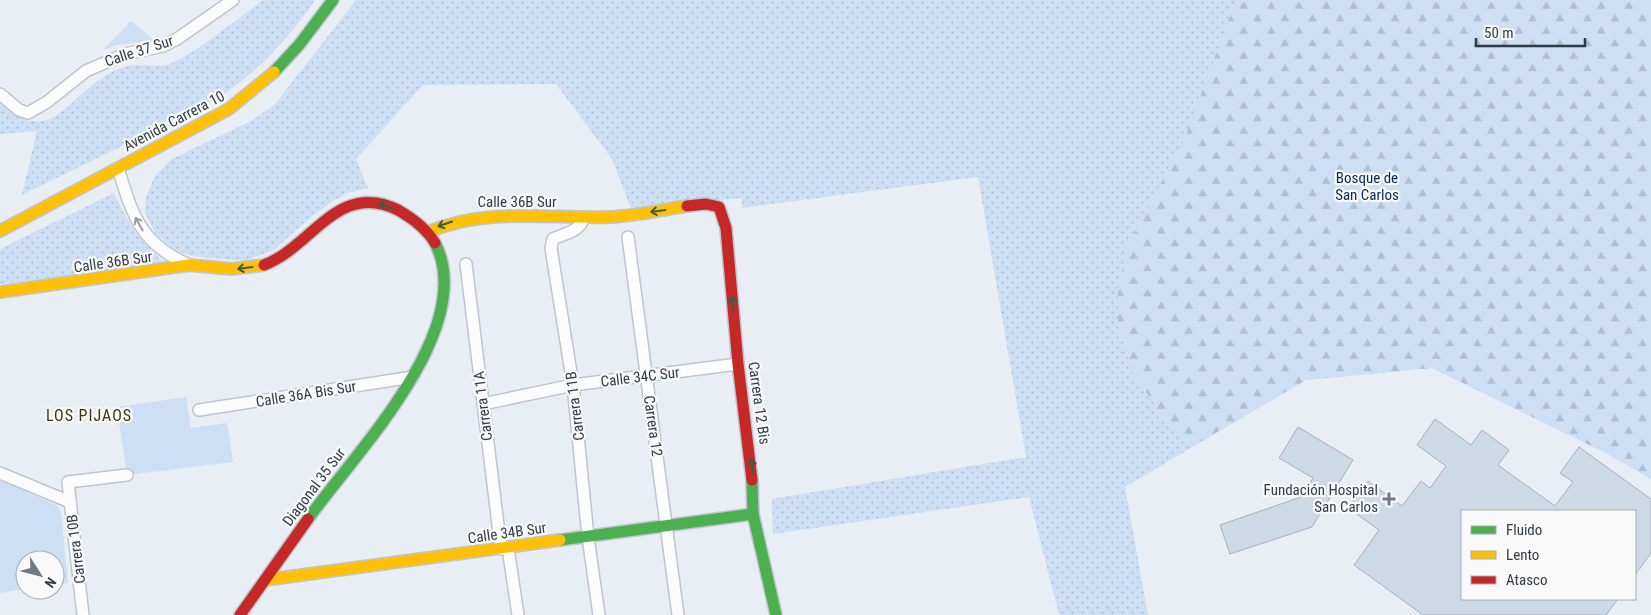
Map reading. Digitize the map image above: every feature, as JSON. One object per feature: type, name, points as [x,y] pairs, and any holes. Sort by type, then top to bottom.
[{"type":"street","name":"Calle 37 Sur","points":[[0,94],[19,110],[28,113],[46,102],[86,71],[116,56],[170,43],[233,0]]},
{"type":"street","name":"Avenida Carrera 10","points":[[0,231],[249,96],[276,70],[333,0]]},
{"type":"street","points":[[118,168],[130,205],[147,238],[172,257],[189,265]]},
{"type":"street","name":"Calle 36B Sur","points":[[0,292],[189,265],[217,270],[258,266],[274,261],[304,241],[328,217],[341,208],[355,204],[380,203],[417,222],[428,232],[441,224],[476,216],[626,216],[706,204]]},
{"type":"street","name":"Carrera 12 Bis","points":[[706,204],[719,207],[726,228],[738,364],[752,464],[753,514],[776,615]]},
{"type":"street","name":"Carrera 11B","points":[[584,217],[582,224],[577,229],[558,236],[551,243],[573,385],[588,537],[599,615]]},
{"type":"street","name":"Diagonal 35 Sur","points":[[240,615],[413,377],[440,316],[443,296],[441,261],[428,232]]},
{"type":"street","name":"Carrera 12","points":[[628,237],[678,615]]},
{"type":"street","name":"Carrera 11A","points":[[466,264],[483,404],[504,548],[518,615]]},
{"type":"street","name":"Calle 34C Sur","points":[[483,404],[573,385],[738,364]]},
{"type":"street","name":"Calle 36A Bis Sur","points":[[199,410],[413,377]]},
{"type":"street","points":[[0,473],[70,502]]},
{"type":"street","name":"Carrera 10B","points":[[84,615],[68,482],[127,475]]},
{"type":"street","name":"Calle 34B Sur","points":[[265,580],[753,514]]},
{"type":"green space","points":[[263,0],[315,0],[294,29],[269,56],[243,80],[214,101],[22,195],[37,131],[0,134],[0,104],[14,114],[29,121],[49,119],[64,110],[92,85],[108,74],[127,66],[163,65],[183,57]]},
{"type":"green space","points":[[356,0],[1651,0],[1651,479],[1608,454],[1432,368],[1306,380],[1125,487],[1148,615],[1059,615],[1029,497],[773,534],[772,499],[1026,457],[978,177],[742,208],[742,198],[631,209],[612,159],[556,84],[423,85],[356,159],[368,188],[348,193],[333,201],[311,217],[274,250],[244,261],[192,256],[175,250],[156,234],[145,213],[146,197],[155,176],[170,160],[253,120],[275,104]]},
{"type":"green space","name":"Bosque de San Carlos","points":[[1236,0],[1651,0],[1651,479],[1608,454],[1432,368],[1306,380],[1195,445],[1170,426],[1132,372],[1118,323],[1118,289],[1127,246],[1185,138]]},
{"type":"green space","points":[[131,21],[155,41],[117,45],[102,51]]},
{"type":"green space","points":[[114,193],[136,233],[167,266],[0,284],[0,249]]},
{"type":"green space","points":[[186,397],[191,428],[227,423],[233,462],[127,475],[117,407]]},
{"type":"green space","points":[[0,479],[58,506],[61,512],[65,550],[15,550],[15,591],[0,593]]},
{"type":"green space","points":[[65,553],[68,583],[65,583]]},
{"type":"building","points":[[1435,419],[1471,445],[1482,430],[1509,450],[1498,465],[1555,506],[1573,482],[1560,473],[1579,447],[1651,499],[1651,553],[1636,574],[1636,510],[1461,510],[1461,600],[1617,600],[1606,615],[1423,615],[1354,565],[1379,530],[1348,508],[1368,481],[1402,506],[1421,481],[1430,488],[1446,466],[1417,445]]},
{"type":"building","points":[[1298,427],[1353,460],[1312,527],[1230,554],[1220,525],[1301,497],[1313,478],[1279,458]]},
{"type":"traffic: fast","points":[[274,72],[299,45],[333,0]]},
{"type":"traffic: fast","points":[[308,519],[380,426],[405,389],[426,351],[440,313],[444,277],[435,243]]},
{"type":"traffic: fast","points":[[752,480],[753,514],[776,615]]},
{"type":"traffic: fast","points":[[560,540],[753,514]]},
{"type":"traffic: slow","points":[[0,231],[229,109],[274,72]]},
{"type":"traffic: slow","points":[[428,232],[450,224],[473,219],[518,216],[610,217],[687,206]]},
{"type":"traffic: slow","points":[[0,292],[189,265],[232,269],[264,265]]},
{"type":"traffic: slow","points":[[265,580],[560,540]]},
{"type":"traffic: jam","points":[[264,265],[297,245],[342,209],[358,203],[377,203],[398,210],[418,224],[435,243]]},
{"type":"traffic: jam","points":[[687,206],[706,204],[719,207],[726,228],[738,364],[752,480]]},
{"type":"traffic: jam","points":[[240,615],[308,519]]},
{"type":"place","name":"Fundación Hospital San Carlos","points":[[1389,499]]},
{"type":"district","name":"LOS PIJAOS","points":[[89,415]]}]
